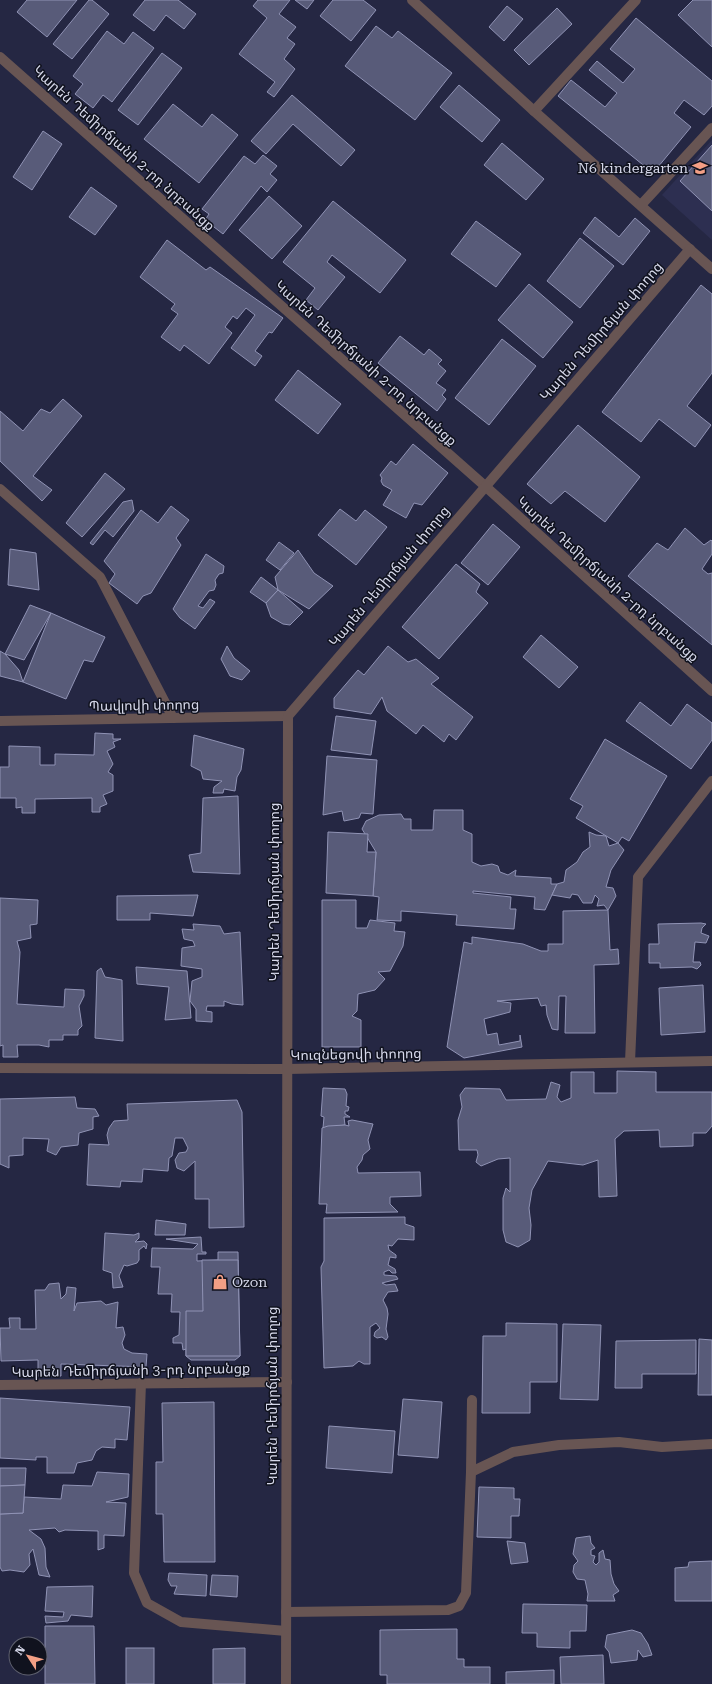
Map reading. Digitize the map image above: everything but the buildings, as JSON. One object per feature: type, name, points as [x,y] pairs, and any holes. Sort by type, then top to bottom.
[{"type":"street","points":[[412,0],[534,112],[712,269]]},
{"type":"street","points":[[534,112],[636,0]]},
{"type":"street","name":"Կարեն Դեմիրճյանի 2-րդ նրբանցք","points":[[0,57],[485,486],[712,691]]},
{"type":"street","points":[[641,206],[712,128]]},
{"type":"street","name":"Կարեն Դեմիրճյան փողոց","points":[[286,1684],[288,716],[690,249]]},
{"type":"street","points":[[0,489],[100,577],[174,718]]},
{"type":"street","name":"Պավլովի փողոց","points":[[0,721],[288,716]]},
{"type":"street","points":[[630,1062],[638,877],[712,781]]},
{"type":"street","name":"Կուզնեցովի փողոց","points":[[0,1068],[287,1069],[712,1061]]},
{"type":"street","name":"Կարեն Դեմիրճյանի 3-րդ նրբանցք","points":[[0,1385],[287,1382]]},
{"type":"street","points":[[141,1383],[134,1573],[147,1603],[181,1622],[286,1630]]},
{"type":"street","points":[[286,1612],[448,1610],[459,1606],[466,1593],[471,1472],[472,1400]]},
{"type":"street","points":[[471,1472],[513,1452],[558,1445],[619,1442],[662,1447],[712,1444]]},
{"type":"shaded area","name":"N6 kindergarten","points":[[712,140],[712,240],[662,195]]},
{"type":"place","name":"N6 kindergarten","points":[[700,168]]},
{"type":"place","name":"Ozon","points":[[220,1282]]}]
